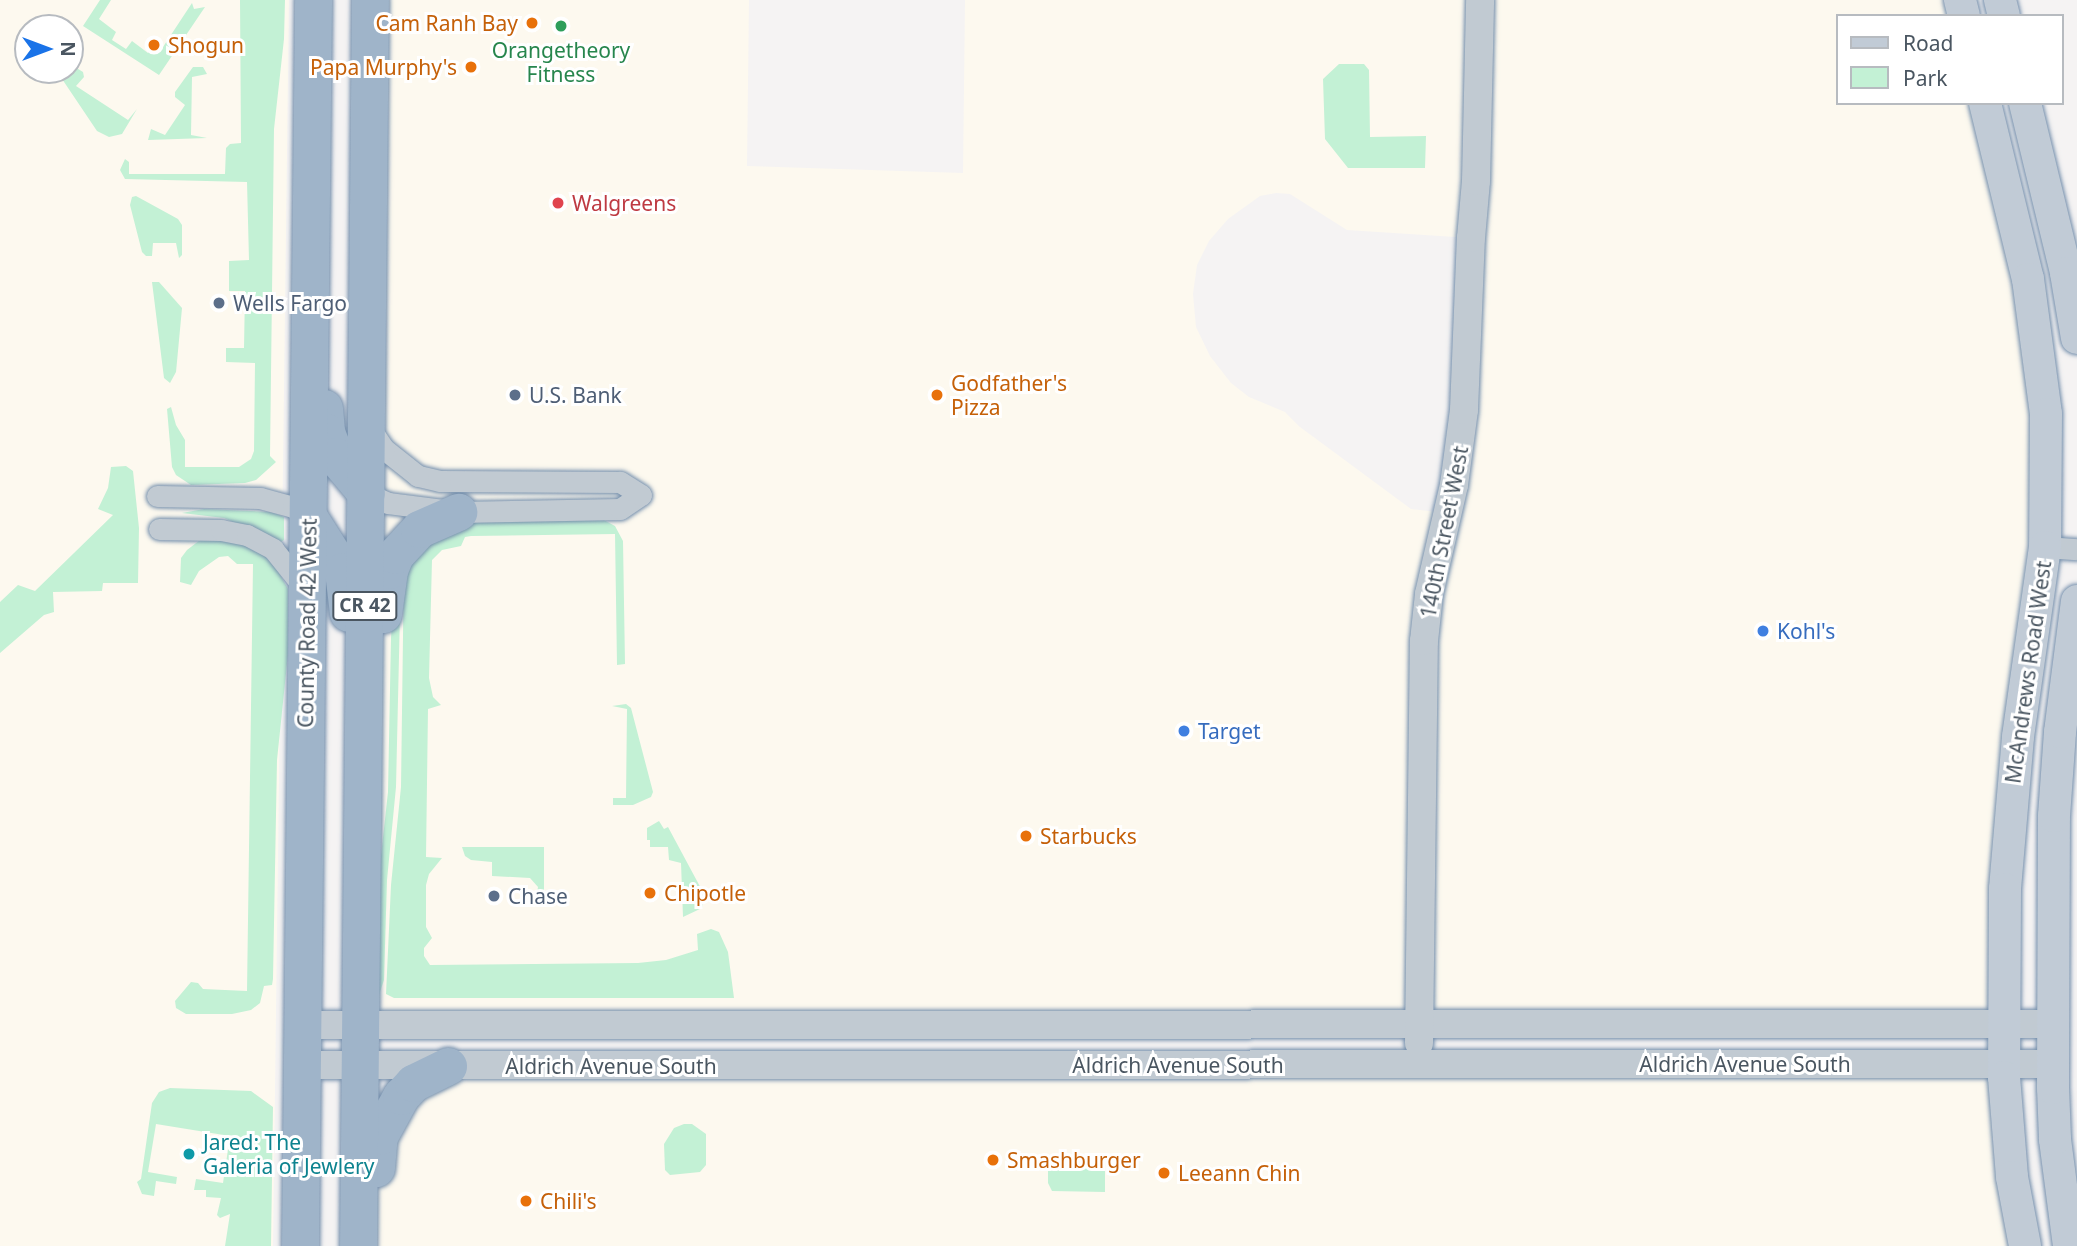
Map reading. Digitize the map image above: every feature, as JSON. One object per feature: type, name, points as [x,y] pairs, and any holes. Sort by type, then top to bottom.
[{"type":"highway","name":"County Road 42 West","points":[[300,1246],[313,0]]},
{"type":"highway","name":"CR 42","points":[[358,1246],[370,0]]},
{"type":"highway","points":[[310,275],[326,432],[335,456],[366,493]]},
{"type":"highway","points":[[363,750],[389,570],[395,555],[419,529],[458,512]]},
{"type":"highway","points":[[308,516],[343,571],[363,750]]},
{"type":"highway","points":[[367,1246],[379,1136],[389,1112],[414,1083],[448,1066]]},
{"type":"main road","name":"McAndrews Road West","points":[[1985,105],[2028,279],[2039,344],[2046,414],[2048,481],[2045,547],[2018,737],[2005,902],[2004,1063],[2012,1177],[2025,1246]]},
{"type":"main road","points":[[2026,105],[2071,272],[2077,338]]},
{"type":"main road","name":"McAndrews Road West","points":[[2069,1246],[2055,1139],[2052,1024],[2054,816],[2060,732],[2077,601]]},
{"type":"street","name":"140th Street West","points":[[1419,1065],[1424,641],[1429,594],[1454,485],[1464,410],[1476,181],[1480,0]]},
{"type":"street","points":[[366,422],[384,449],[418,476],[440,481],[620,482],[641,495],[620,509],[458,512],[388,503],[366,493]]},
{"type":"street","points":[[157,496],[261,498],[293,507],[308,516]]},
{"type":"street","points":[[159,529],[221,530],[247,535],[273,549],[308,593]]},
{"type":"street","points":[[2045,547],[2077,549]]},
{"type":"street","name":"Aldrich Avenue South","points":[[304,1025],[2052,1024]]},
{"type":"street","name":"Aldrich Avenue South","points":[[303,1065],[2053,1063]]},
{"type":"shaded area","points":[[0,0],[289,0],[273,1246],[0,1246]]},
{"type":"shaded area","points":[[370,0],[749,0],[747,166],[963,173],[965,0],[1960,0],[1964,14],[1836,14],[1836,105],[1985,105],[2046,414],[2005,1024],[361,1025]],"holes":[[[1290,194],[1347,230],[1471,238],[1447,513],[1411,509],[1300,427],[1285,412],[1249,397],[1231,383],[1210,356],[1196,327],[1193,294],[1197,265],[1209,241],[1228,219],[1260,196]]]},
{"type":"shaded area","points":[[2004,1064],[2025,1246],[367,1246],[379,1136],[448,1066]]},
{"type":"green space","points":[[100,0],[111,0],[99,19],[116,32],[112,40],[126,49],[132,41],[148,53],[154,45],[161,50],[192,3],[194,9],[205,7],[159,75],[84,24]]},
{"type":"green space","points":[[240,0],[285,0],[284,39],[274,129],[270,456],[276,462],[256,480],[245,483],[191,485],[176,475],[172,467],[167,409],[171,407],[176,425],[185,440],[185,467],[239,467],[251,459],[254,451],[255,363],[226,362],[226,348],[244,348],[245,291],[229,291],[229,261],[249,260],[247,182],[125,179],[120,170],[125,159],[129,162],[129,174],[225,174],[226,148],[230,144],[241,143]]},
{"type":"green space","points":[[1339,64],[1364,64],[1369,70],[1370,137],[1426,136],[1425,168],[1348,168],[1325,139],[1323,79]]},
{"type":"green space","points":[[193,67],[203,67],[207,74],[192,77],[191,135],[207,138],[148,140],[151,129],[165,135],[185,105],[175,97],[175,92]]},
{"type":"green space","points":[[65,84],[78,84],[76,86],[128,120],[137,109],[122,134],[109,137],[97,131]]},
{"type":"green space","points":[[136,196],[178,219],[182,225],[182,255],[179,258],[176,243],[153,243],[152,256],[146,256],[142,252],[130,205],[132,197]]},
{"type":"green space","points":[[152,282],[159,282],[182,308],[176,372],[170,383],[164,378]]},
{"type":"green space","points":[[126,466],[133,471],[139,528],[138,583],[103,583],[102,591],[53,592],[54,612],[44,615],[0,653],[0,602],[18,585],[35,591],[113,515],[98,509],[108,488],[111,467]]},
{"type":"green space","points":[[204,509],[272,512],[284,517],[284,540],[279,543],[224,518],[182,513]]},
{"type":"green space","points":[[602,519],[615,526],[623,541],[625,664],[617,665],[615,534],[471,536],[465,537],[461,546],[442,550],[432,560],[429,678],[433,697],[441,705],[428,709],[426,857],[442,858],[429,874],[426,885],[426,927],[432,938],[424,948],[424,956],[430,965],[638,963],[666,960],[698,950],[697,934],[711,929],[719,932],[728,952],[734,998],[394,998],[386,994],[391,885],[401,787],[404,560],[459,522]]},
{"type":"green space","points":[[200,540],[244,542],[272,560],[288,589],[288,654],[277,760],[273,979],[272,985],[264,986],[260,1003],[251,1010],[232,1014],[186,1014],[176,1008],[175,1001],[191,982],[198,983],[203,989],[247,991],[253,564],[237,564],[228,556],[219,557],[199,571],[191,585],[180,582],[181,558],[187,550]]},
{"type":"green space","points":[[401,570],[396,787],[387,880],[384,980],[379,995],[378,883],[388,792],[394,588]]},
{"type":"green space","points":[[626,704],[631,708],[653,792],[651,797],[633,805],[613,805],[613,798],[626,798],[627,709],[612,706]]},
{"type":"green space","points":[[659,821],[664,829],[668,827],[704,894],[702,908],[683,917],[681,863],[669,860],[668,847],[650,847],[650,840],[647,840],[647,828]]},
{"type":"green space","points":[[462,847],[544,847],[544,902],[536,898],[538,887],[530,878],[492,876],[492,862],[471,860],[465,856]]},
{"type":"green space","points":[[170,1088],[251,1091],[273,1107],[271,1246],[225,1246],[230,1214],[220,1218],[217,1215],[221,1198],[206,1197],[206,1190],[194,1190],[196,1179],[223,1183],[230,1136],[156,1124],[148,1172],[177,1177],[176,1184],[156,1181],[154,1196],[142,1194],[137,1182],[141,1179],[152,1103],[159,1092]]},
{"type":"green space","points":[[692,1124],[706,1134],[706,1165],[700,1172],[670,1175],[665,1170],[664,1144],[674,1128]]},
{"type":"green space","points":[[1048,1160],[1105,1160],[1105,1192],[1052,1191],[1048,1183]]},
{"type":"place","name":"Cam Ranh Bay","points":[[532,23]]},
{"type":"place","name":"Orangetheory Fitness","points":[[561,26]]},
{"type":"place","name":"Shogun","points":[[154,45]]},
{"type":"place","name":"Papa Murphy's","points":[[471,67]]},
{"type":"place","name":"Walgreens","points":[[558,203]]},
{"type":"place","name":"Wells Fargo","points":[[219,303]]},
{"type":"place","name":"U.S. Bank","points":[[515,395]]},
{"type":"place","name":"Godfather's Pizza","points":[[937,395]]},
{"type":"place","name":"Kohl's","points":[[1763,631]]},
{"type":"place","name":"Target","points":[[1184,731]]},
{"type":"place","name":"Starbucks","points":[[1026,836]]},
{"type":"place","name":"Chipotle","points":[[650,893]]},
{"type":"place","name":"Chase","points":[[494,896]]},
{"type":"place","name":"Jared: The Galeria of Jewlery","points":[[189,1154]]},
{"type":"place","name":"Smashburger","points":[[993,1160]]},
{"type":"place","name":"Leeann Chin","points":[[1164,1173]]},
{"type":"place","name":"Chili's","points":[[526,1201]]}]
